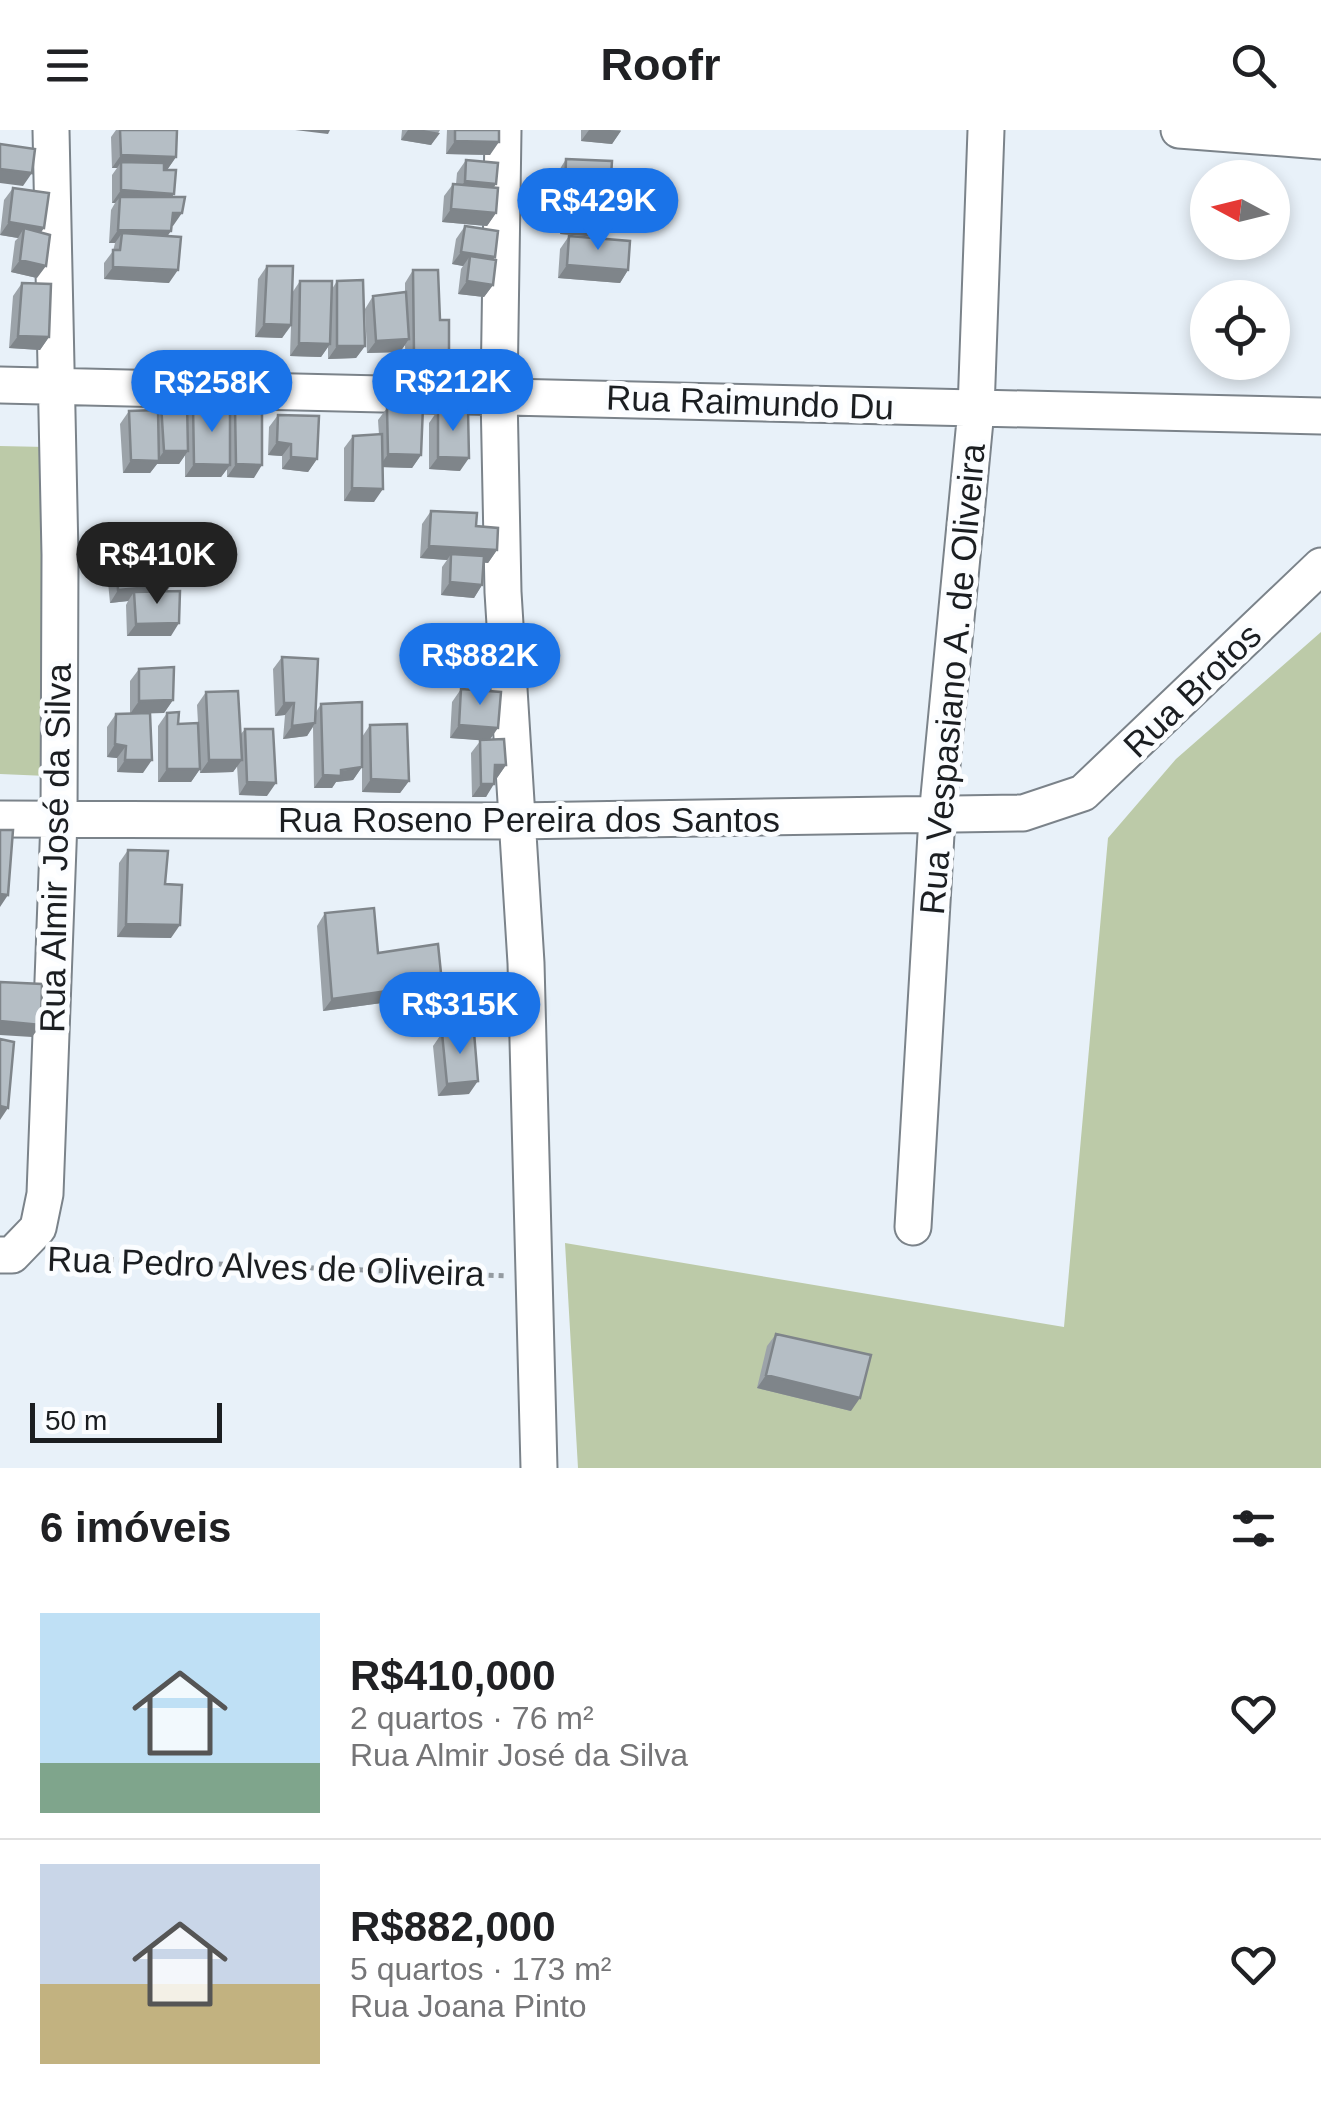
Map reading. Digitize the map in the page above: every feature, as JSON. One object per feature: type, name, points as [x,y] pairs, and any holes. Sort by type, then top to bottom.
[{"type":"street","name":"Rua Almir José da Silva","points":[[6,1255],[38,1228],[45,1194],[59,820],[60,555],[52,130]]},
{"type":"street","points":[[503,130],[499,394],[515,821],[526,963],[538,1468]]},
{"type":"street","name":"Rua Vespasiano A. de Oliveira","points":[[913,1227],[936,817],[976,410],[986,130]]},
{"type":"street","points":[[1178,130],[1321,141]]},
{"type":"street","name":"Rua Raimundo Du","points":[[0,385],[1321,416]]},
{"type":"street","name":"Rua Brotos","points":[[1057,805],[1083,793],[1321,566]]},
{"type":"street","name":"Rua Roseno Pereira dos Santos","points":[[0,819],[515,821],[936,817],[1024,813],[1057,805]]},
{"type":"path","name":"Rua Pedro Alves de Oliveira","points":[[6,1255],[533,1277]]},
{"type":"green space","points":[[0,446],[46,447],[47,776],[0,774]]},
{"type":"green space","points":[[1321,632],[1321,1468],[578,1468],[565,1243],[1064,1327],[1108,838],[1176,759]]},
{"type":"building","points":[[120,130],[177,130],[176,157],[121,155]]},
{"type":"building","points":[[455,130],[499,130],[499,142],[455,141]]},
{"type":"building","points":[[0,144],[35,149],[32,173],[0,169]]},
{"type":"building","points":[[566,159],[612,161],[610,193],[565,191]]},
{"type":"building","points":[[466,160],[498,163],[496,184],[465,181]]},
{"type":"building","points":[[121,162],[164,163],[164,170],[176,170],[174,194],[121,190]]},
{"type":"building","points":[[453,184],[498,188],[496,213],[451,209]]},
{"type":"building","points":[[13,188],[49,193],[44,228],[9,222]]},
{"type":"building","points":[[569,194],[612,196],[609,224],[569,222]]},
{"type":"building","points":[[120,197],[185,197],[182,213],[173,213],[171,231],[118,230]]},
{"type":"building","points":[[465,226],[498,231],[495,257],[461,252]]},
{"type":"building","points":[[24,228],[50,235],[46,266],[20,260]]},
{"type":"building","points":[[122,233],[181,237],[178,270],[113,267],[113,250],[120,250]]},
{"type":"building","points":[[569,236],[630,241],[628,270],[567,265]]},
{"type":"building","points":[[470,256],[496,260],[493,285],[467,281]]},
{"type":"building","points":[[267,266],[293,266],[291,325],[264,324]]},
{"type":"building","points":[[413,270],[438,270],[440,320],[449,320],[449,356],[414,356]]},
{"type":"building","points":[[363,280],[365,346],[337,346],[337,281]]},
{"type":"building","points":[[300,281],[332,281],[330,344],[299,343]]},
{"type":"building","points":[[22,283],[51,284],[49,337],[18,336]]},
{"type":"building","points":[[406,292],[409,339],[376,341],[373,296]]},
{"type":"building","points":[[187,402],[188,451],[164,451],[161,404]]},
{"type":"building","points":[[193,405],[230,405],[230,465],[194,464]]},
{"type":"building","points":[[423,407],[421,455],[388,454],[387,408]]},
{"type":"building","points":[[235,408],[262,408],[262,465],[236,464]]},
{"type":"building","points":[[158,410],[159,461],[131,460],[129,411]]},
{"type":"building","points":[[438,410],[468,410],[469,458],[438,457]]},
{"type":"building","points":[[278,415],[319,416],[317,459],[291,457],[291,444],[277,442]]},
{"type":"building","points":[[382,434],[383,489],[352,488],[353,436]]},
{"type":"building","points":[[431,511],[477,513],[476,526],[498,528],[497,550],[429,546]]},
{"type":"building","points":[[170,552],[171,585],[118,590],[117,569],[124,570],[123,553]]},
{"type":"building","points":[[451,554],[484,556],[482,585],[450,582]]},
{"type":"building","points":[[180,591],[179,623],[136,624],[134,592]]},
{"type":"building","points":[[282,657],[318,659],[315,723],[292,726],[294,703],[284,703]]},
{"type":"building","points":[[174,667],[173,700],[139,701],[139,669]]},
{"type":"building","points":[[461,689],[501,692],[498,728],[459,725]]},
{"type":"building","points":[[238,691],[242,760],[209,760],[206,692]]},
{"type":"building","points":[[362,702],[362,767],[341,770],[341,776],[323,775],[321,704]]},
{"type":"building","points":[[179,712],[178,724],[198,723],[200,769],[167,769],[167,713]]},
{"type":"building","points":[[150,713],[152,760],[125,760],[126,746],[115,744],[116,714]]},
{"type":"building","points":[[407,724],[409,781],[371,779],[370,725]]},
{"type":"building","points":[[245,729],[273,729],[276,783],[247,782]]},
{"type":"building","points":[[504,739],[506,765],[495,765],[494,784],[481,784],[480,740]]},
{"type":"building","points":[[0,830],[13,830],[8,895],[0,894]]},
{"type":"building","points":[[128,850],[168,851],[165,884],[182,885],[180,925],[126,924]]},
{"type":"building","points":[[374,908],[378,953],[438,944],[442,983],[332,999],[325,913]]},
{"type":"building","points":[[0,982],[42,984],[41,1025],[0,1021]]},
{"type":"building","points":[[474,1032],[478,1081],[447,1084],[442,1033]]},
{"type":"building","points":[[0,1039],[14,1042],[8,1108],[0,1106]]},
{"type":"building","points":[[776,1334],[871,1355],[860,1398],[766,1375]]}]
